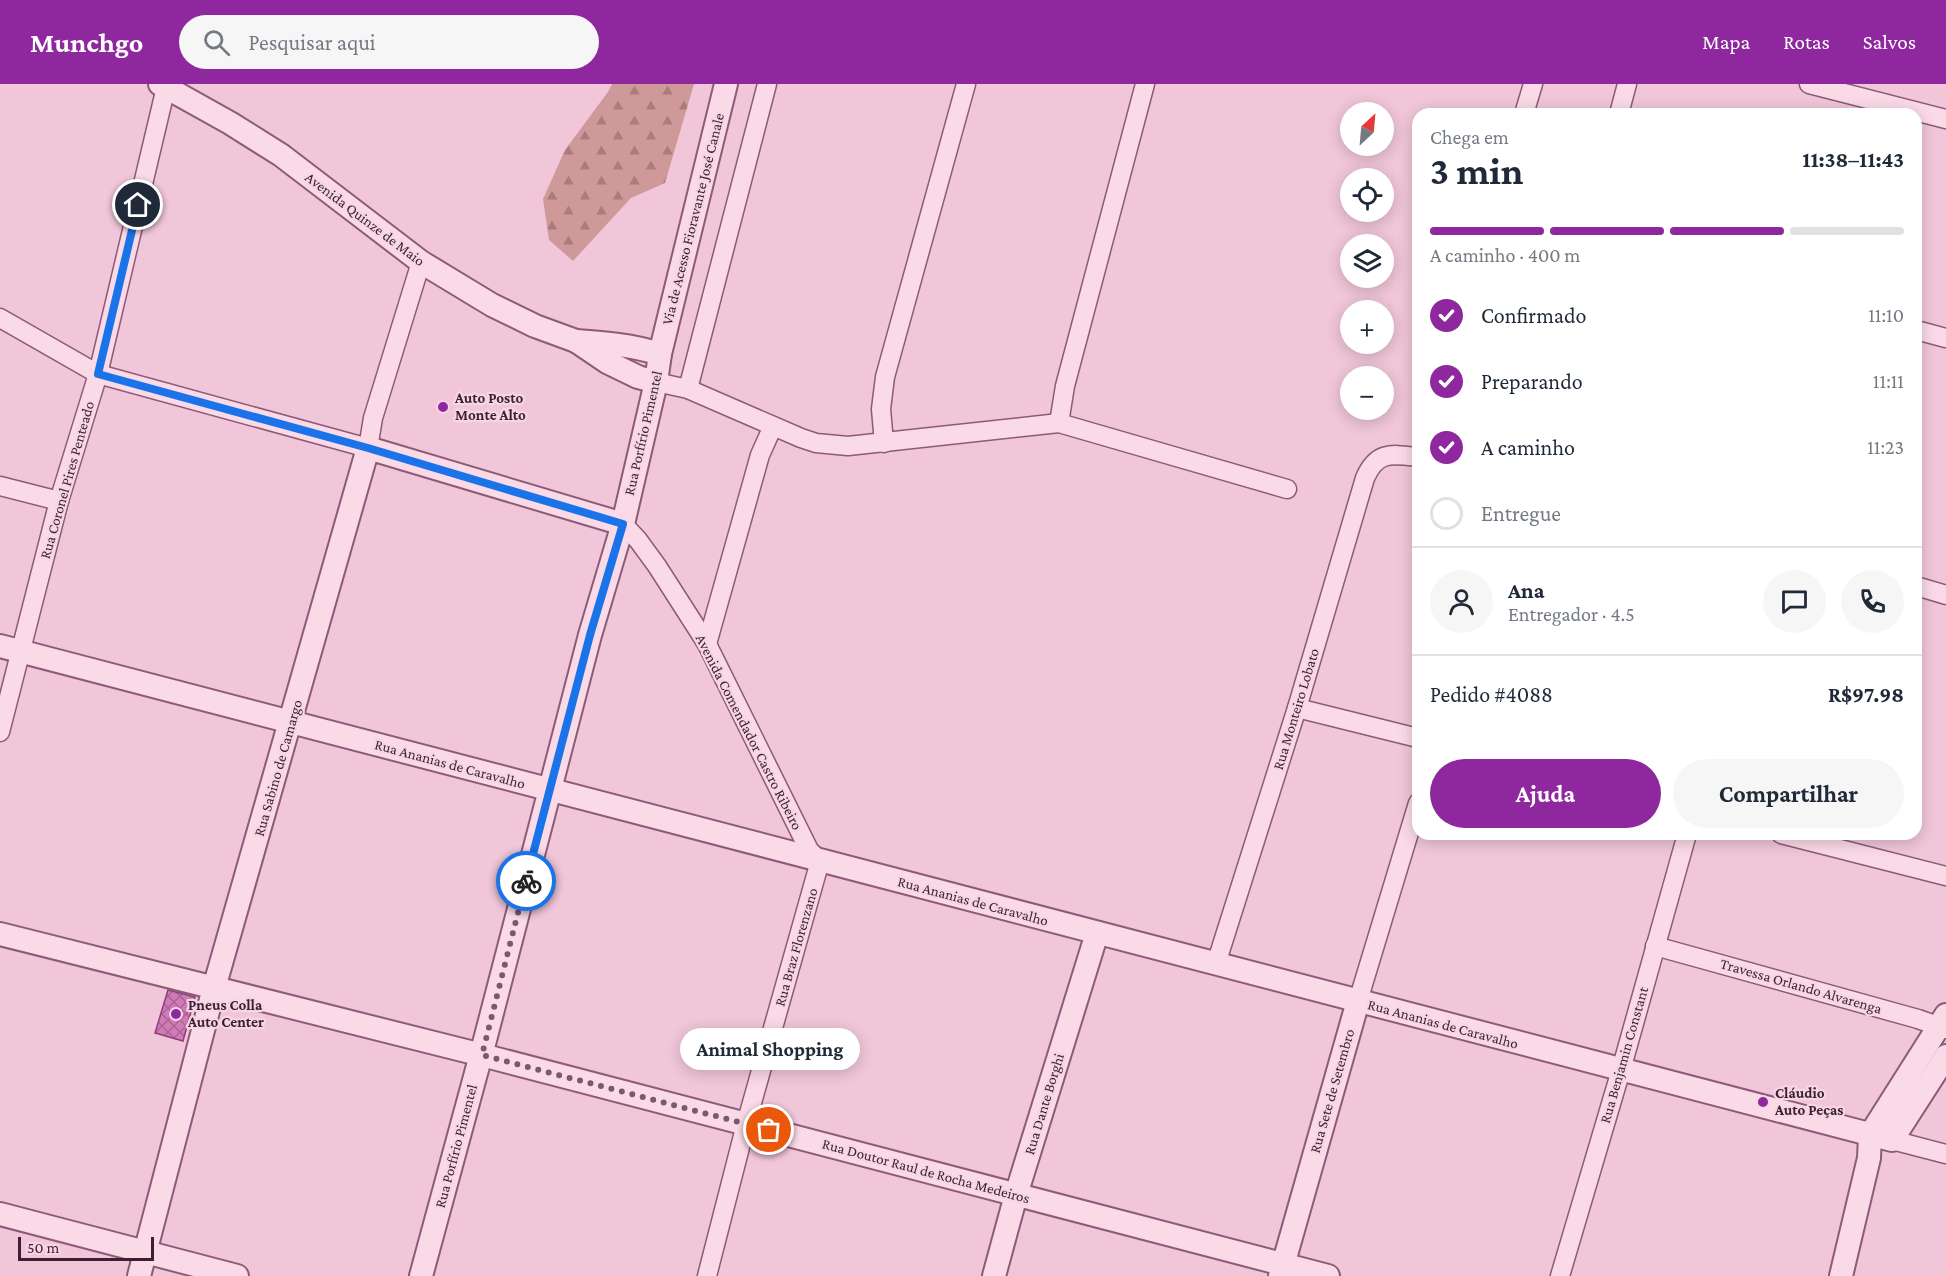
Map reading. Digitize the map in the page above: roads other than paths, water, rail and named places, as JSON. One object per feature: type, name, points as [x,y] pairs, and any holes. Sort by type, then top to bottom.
[{"type":"street","name":"Via de Acesso Fioravante José Canale","points":[[660,354],[726,84]]},
{"type":"street","points":[[688,389],[767,84]]},
{"type":"street","points":[[884,442],[881,409],[885,378],[966,84]]},
{"type":"street","points":[[1059,423],[1065,386],[1144,84]]},
{"type":"street","points":[[1526,108],[1533,84]]},
{"type":"street","points":[[1621,108],[1628,84]]},
{"type":"street","points":[[1809,84],[1890,108]]},
{"type":"street","name":"Avenida Quinze de Maio","points":[[163,85],[281,155],[421,262],[492,305],[535,326],[576,341]]},
{"type":"street","name":"Rua Coronel Pires Penteado","points":[[0,732],[10,649],[60,501],[98,374],[163,85]]},
{"type":"street","points":[[1922,115],[1946,119]]},
{"type":"street","name":"Rua Sabino de Camargo","points":[[139,1276],[214,988],[368,448],[373,417],[421,262]]},
{"type":"street","points":[[0,318],[98,374],[368,448],[623,524]]},
{"type":"street","points":[[1922,332],[1946,338]]},
{"type":"street","points":[[576,341],[640,347],[660,354]]},
{"type":"street","points":[[576,341],[607,362],[638,377],[688,389],[801,438],[832,446],[848,447],[1059,423],[1287,489]]},
{"type":"street","name":"Rua Porfírio Pimentel","points":[[421,1276],[482,1055],[590,635],[623,524],[656,382],[660,354]]},
{"type":"street","points":[[707,644],[760,455],[773,426]]},
{"type":"street","name":"Rua Monteiro Lobato","points":[[1216,964],[1297,708],[1368,470],[1381,457],[1412,456]]},
{"type":"street","points":[[0,486],[60,501]]},
{"type":"street","name":"Avenida Comendador Castro Ribeiro","points":[[623,524],[657,566],[707,644],[809,850],[820,861]]},
{"type":"street","points":[[1922,588],[1946,595]]},
{"type":"street","name":"Rua Ananias de Caravalho","points":[[10,649],[1946,1154]]},
{"type":"street","points":[[1297,708],[1412,737]]},
{"type":"street","name":"Rua Sete de Setembro","points":[[1282,1270],[1358,1001],[1412,823]]},
{"type":"street","name":"Rua Benjamin Constant","points":[[1560,1276],[1685,840]]},
{"type":"street","points":[[1805,840],[1946,876]]},
{"type":"street","name":"Rua Braz Florenzano","points":[[707,1276],[746,1124],[820,861]]},
{"type":"street","name":"Rua Dante Borghi","points":[[994,1276],[1016,1195],[1097,933]]},
{"type":"street","name":"Rua Doutor Raul de Rocha Medeiros","points":[[0,934],[746,1124],[1016,1195],[1282,1270],[1328,1276]]},
{"type":"street","name":"Travessa Orlando Alvarenga","points":[[1655,946],[1943,1023]]},
{"type":"street","points":[[1841,1276],[1869,1158],[1943,1023]]},
{"type":"street","points":[[1881,1138],[1946,1056]]},
{"type":"street","points":[[0,1214],[237,1276]]},
{"type":"place","name":"Auto Posto Monte Alto","points":[[443,407]]},
{"type":"place","name":"Pneus Colla Auto Center","points":[[176,1014]]},
{"type":"place","name":"Cláudio Auto Peças","points":[[1763,1102]]},
{"type":"place","name":"Animal Shopping","points":[[769,1130]]}]
